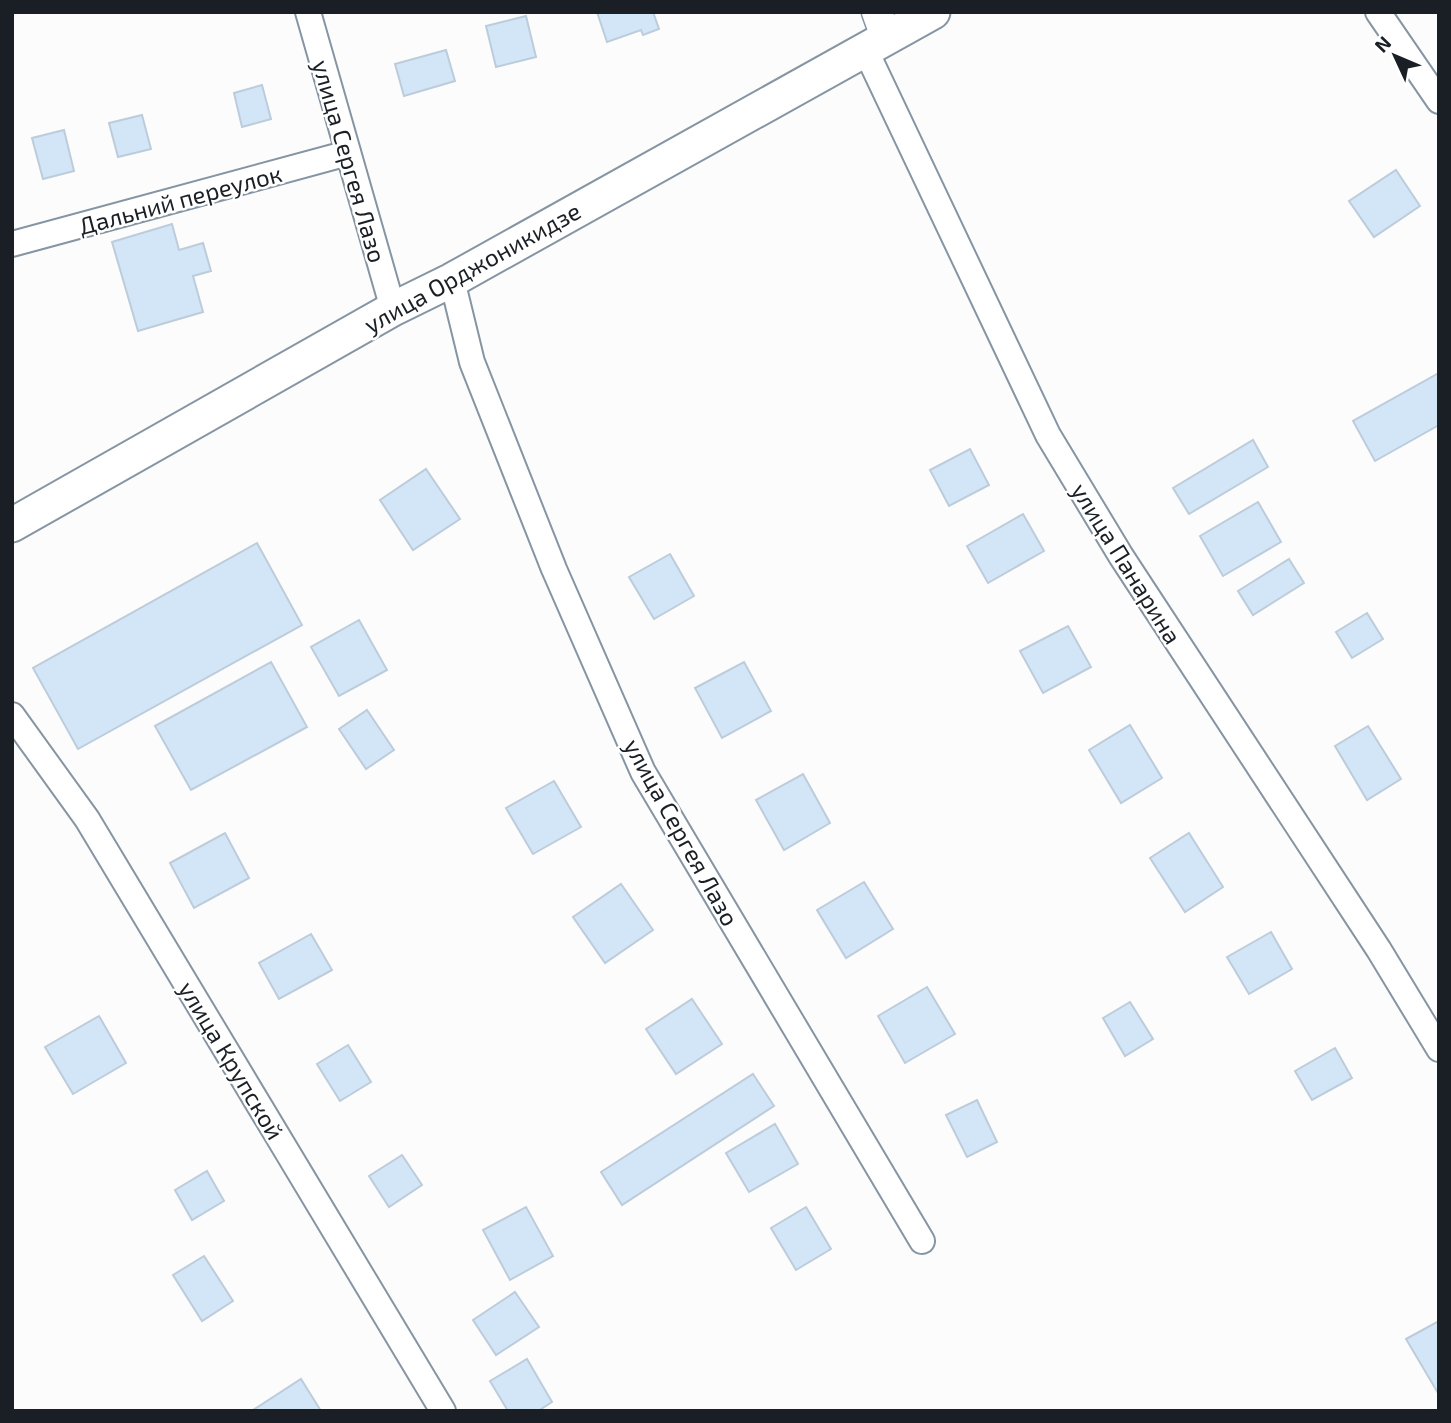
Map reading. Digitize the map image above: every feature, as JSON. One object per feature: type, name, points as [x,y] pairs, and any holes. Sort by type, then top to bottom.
[{"type":"main road","name":"улица Орджоникидзе","points":[[12,524],[393,309],[452,280],[876,33],[933,12]]},
{"type":"street","name":"улица Сергея Лазо","points":[[308,12],[393,309]]},
{"type":"street","points":[[1378,12],[1439,101]]},
{"type":"street","name":"улица Панарина","points":[[876,33],[1048,435],[1121,556],[1379,950],[1439,1049]]},
{"type":"street","name":"Дальний переулок","points":[[12,244],[348,153]]},
{"type":"street","name":"улица Сергея Лазо","points":[[452,280],[472,362],[554,569],[643,772],[922,1241]]},
{"type":"street","name":"улица Крупской","points":[[12,715],[87,819],[443,1411]]},
{"type":"building","points":[[597,12],[653,12],[659,29],[643,35],[641,30],[607,42]]},
{"type":"building","points":[[526,16],[536,57],[496,67],[486,26]]},
{"type":"building","points":[[446,50],[455,81],[404,96],[395,64]]},
{"type":"building","points":[[262,85],[271,119],[242,127],[234,93]]},
{"type":"building","points":[[142,115],[151,149],[118,157],[109,123]]},
{"type":"building","points":[[64,130],[74,171],[43,179],[32,138]]},
{"type":"building","points":[[1396,170],[1420,206],[1374,237],[1349,201]]},
{"type":"building","points":[[172,224],[179,250],[203,243],[211,271],[193,276],[203,312],[138,331],[112,242]]},
{"type":"building","points":[[1439,373],[1439,425],[1375,461],[1353,421]]},
{"type":"building","points":[[1253,440],[1268,467],[1189,514],[1173,488]]},
{"type":"building","points":[[970,449],[989,485],[949,506],[930,470]]},
{"type":"building","points":[[426,469],[460,519],[413,550],[380,500]]},
{"type":"building","points":[[1258,502],[1281,542],[1223,576],[1200,536]]},
{"type":"building","points":[[1023,514],[1044,551],[988,583],[967,546]]},
{"type":"building","points":[[257,543],[302,625],[78,749],[33,668]]},
{"type":"building","points":[[670,554],[694,596],[654,619],[629,577]]},
{"type":"building","points":[[1289,559],[1304,583],[1253,615],[1238,591]]},
{"type":"building","points":[[1367,613],[1383,639],[1352,658],[1336,632]]},
{"type":"building","points":[[359,620],[387,670],[339,696],[311,647]]},
{"type":"building","points":[[1068,626],[1091,667],[1043,693],[1020,651]]},
{"type":"building","points":[[271,662],[307,727],[191,790],[155,726]]},
{"type":"building","points":[[744,662],[771,711],[722,738],[695,688]]},
{"type":"building","points":[[367,710],[394,750],[366,769],[339,729]]},
{"type":"building","points":[[1130,725],[1162,778],[1121,803],[1089,750]]},
{"type":"building","points":[[1368,726],[1401,779],[1367,800],[1335,746]]},
{"type":"building","points":[[803,774],[830,823],[784,850],[756,800]]},
{"type":"building","points":[[554,781],[581,827],[533,854],[506,808]]},
{"type":"building","points":[[225,833],[249,878],[194,908],[170,863]]},
{"type":"building","points":[[1189,833],[1223,887],[1185,912],[1150,858]]},
{"type":"building","points":[[864,882],[893,929],[846,958],[817,910]]},
{"type":"building","points":[[621,884],[653,930],[605,963],[573,917]]},
{"type":"building","points":[[1271,932],[1292,969],[1249,994],[1227,957]]},
{"type":"building","points":[[311,934],[332,970],[279,999],[259,963]]},
{"type":"building","points":[[927,987],[955,1034],[905,1063],[878,1016]]},
{"type":"building","points":[[692,999],[722,1044],[676,1074],[646,1029]]},
{"type":"building","points":[[1130,1002],[1153,1039],[1125,1056],[1103,1018]]},
{"type":"building","points":[[99,1016],[126,1063],[73,1094],[45,1047]]},
{"type":"building","points":[[348,1045],[371,1082],[340,1101],[317,1064]]},
{"type":"building","points":[[1335,1048],[1352,1078],[1312,1100],[1295,1071]]},
{"type":"building","points":[[753,1074],[774,1106],[622,1205],[601,1172]]},
{"type":"building","points":[[977,1100],[997,1142],[967,1157],[946,1115]]},
{"type":"building","points":[[775,1124],[798,1164],[749,1192],[726,1153]]},
{"type":"building","points":[[402,1155],[422,1185],[389,1207],[369,1176]]},
{"type":"building","points":[[207,1171],[224,1201],[192,1220],[175,1190]]},
{"type":"building","points":[[526,1207],[553,1256],[510,1280],[483,1230]]},
{"type":"building","points":[[806,1207],[831,1249],[796,1270],[771,1228]]},
{"type":"building","points":[[204,1256],[233,1301],[202,1321],[173,1275]]},
{"type":"building","points":[[515,1292],[539,1327],[496,1355],[473,1320]]},
{"type":"building","points":[[1439,1321],[1439,1393],[1438,1393],[1406,1339]]},
{"type":"building","points":[[527,1359],[552,1402],[538,1411],[508,1411],[490,1381]]},
{"type":"building","points":[[301,1379],[321,1411],[253,1411],[253,1410]]}]
